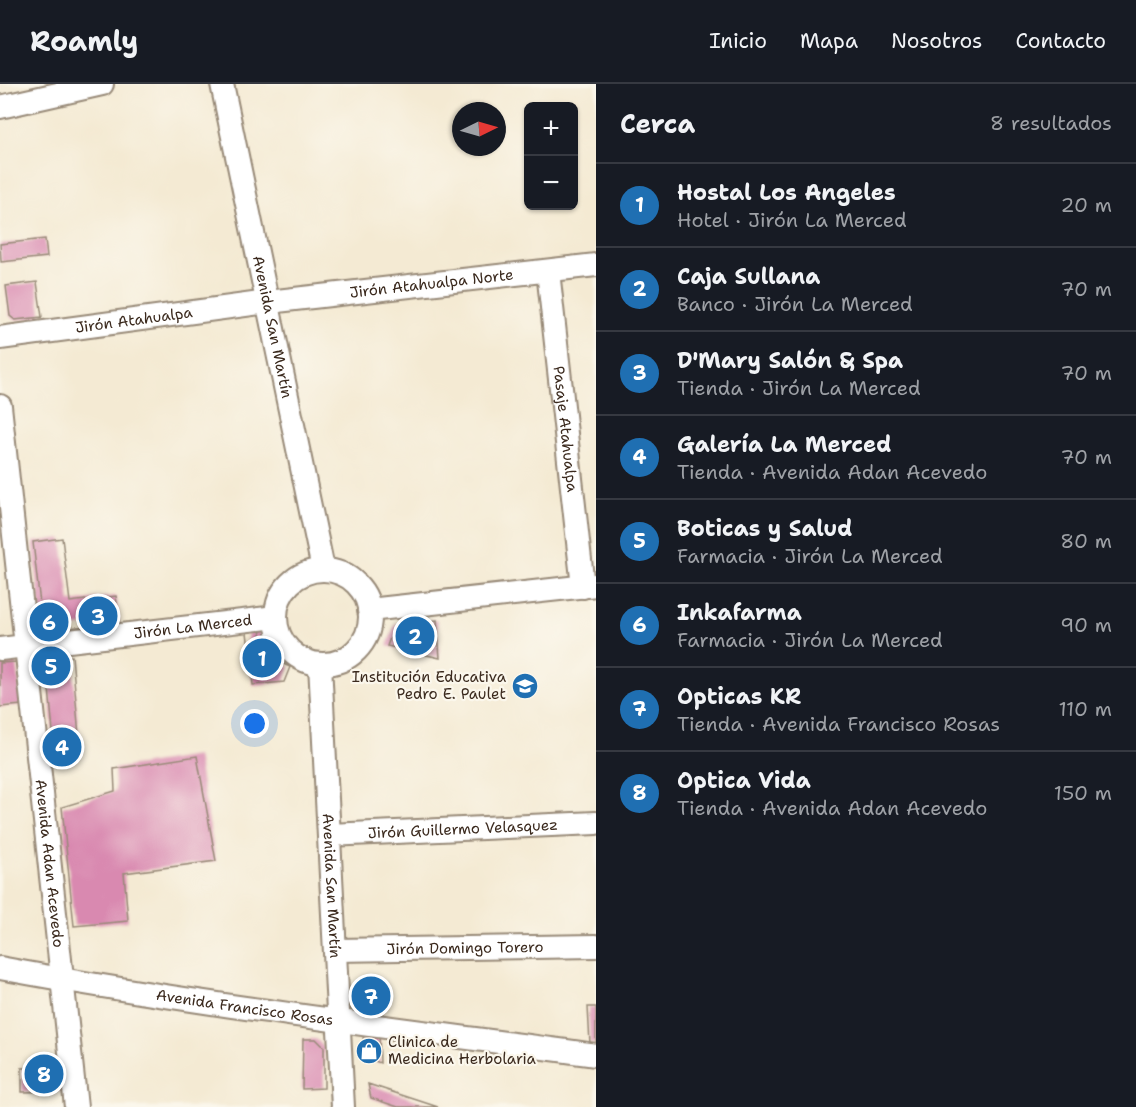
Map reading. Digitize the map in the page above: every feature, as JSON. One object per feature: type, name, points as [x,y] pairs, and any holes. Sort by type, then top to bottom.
[{"type":"street","points":[[0,107],[102,84]]},
{"type":"street","name":"Avenida San Martín","points":[[222,84],[323,569]]},
{"type":"street","name":"Jirón Atahualpa Norte","points":[[268,302],[596,265]]},
{"type":"street","name":"Pasaje Atahualpa","points":[[548,271],[590,586]]},
{"type":"street","name":"Jirón Atahualpa","points":[[0,338],[268,302]]},
{"type":"street","name":"Avenida Adan Acevedo","points":[[0,406],[76,1107]]},
{"type":"street","points":[[323,569],[336,571],[349,577],[366,597],[369,610],[369,624],[365,637],[347,657],[334,662],[320,664],[306,661],[289,649],[278,631],[276,617],[278,602],[285,589],[295,578],[309,572],[323,569]]},
{"type":"street","points":[[369,610],[590,586]]},
{"type":"street","name":"Jirón La Merced","points":[[0,650],[276,617]]},
{"type":"street","name":"Avenida San Martín","points":[[320,664],[343,1107]]},
{"type":"street","name":"Jirón Guillermo Velasquez","points":[[329,836],[596,823]]},
{"type":"street","name":"Jirón Domingo Torero","points":[[335,950],[596,945]]},
{"type":"street","name":"Avenida Francisco Rosas","points":[[0,968],[63,980],[339,1021],[596,1055]]},
{"type":"building","points":[[45,239],[47,257],[1,262],[0,244]]},
{"type":"building","points":[[37,282],[42,317],[15,320],[10,316],[6,286]]},
{"type":"building","points":[[62,538],[70,602],[116,596],[119,622],[43,631],[33,542]]},
{"type":"building","points":[[437,620],[440,658],[387,646],[395,625]]},
{"type":"building","points":[[260,630],[263,642],[270,654],[279,662],[290,667],[284,682],[253,685],[247,632]]},
{"type":"building","points":[[72,656],[80,747],[72,747],[72,752],[55,754],[47,666],[53,658]]},
{"type":"building","points":[[17,662],[22,705],[0,707],[0,663]]},
{"type":"building","points":[[197,756],[216,861],[124,873],[128,921],[74,926],[62,807],[115,791],[114,769]]},
{"type":"building","points":[[362,987],[380,987],[380,1010],[362,1006]]},
{"type":"building","points":[[588,1007],[596,1007],[596,1043],[590,1044]]},
{"type":"building","points":[[379,1031],[380,1063],[364,1057],[363,1032]]},
{"type":"building","points":[[303,1039],[316,1039],[324,1047],[324,1088],[302,1089]]},
{"type":"building","points":[[67,1067],[67,1091],[22,1092],[22,1068]]},
{"type":"building","points":[[368,1084],[438,1107],[398,1107],[371,1098]]},
{"type":"place","name":"D'Mary Salón & Spa","points":[[98,616]]},
{"type":"place","name":"Inkafarma","points":[[49,622]]},
{"type":"place","name":"Caja Sullana","points":[[415,636]]},
{"type":"place","name":"Hostal Los Angeles","points":[[262,658]]},
{"type":"place","name":"Boticas y Salud","points":[[51,666]]},
{"type":"place","name":"Institución Educativa Pedro E. Paulet","points":[[525,686]]},
{"type":"place","name":"Galería La Merced","points":[[62,747]]},
{"type":"place","name":"Opticas KR","points":[[371,996]]},
{"type":"place","name":"Clinica de Medicina Herbolaria","points":[[369,1051]]},
{"type":"place","name":"Optica Vida","points":[[44,1074]]}]
